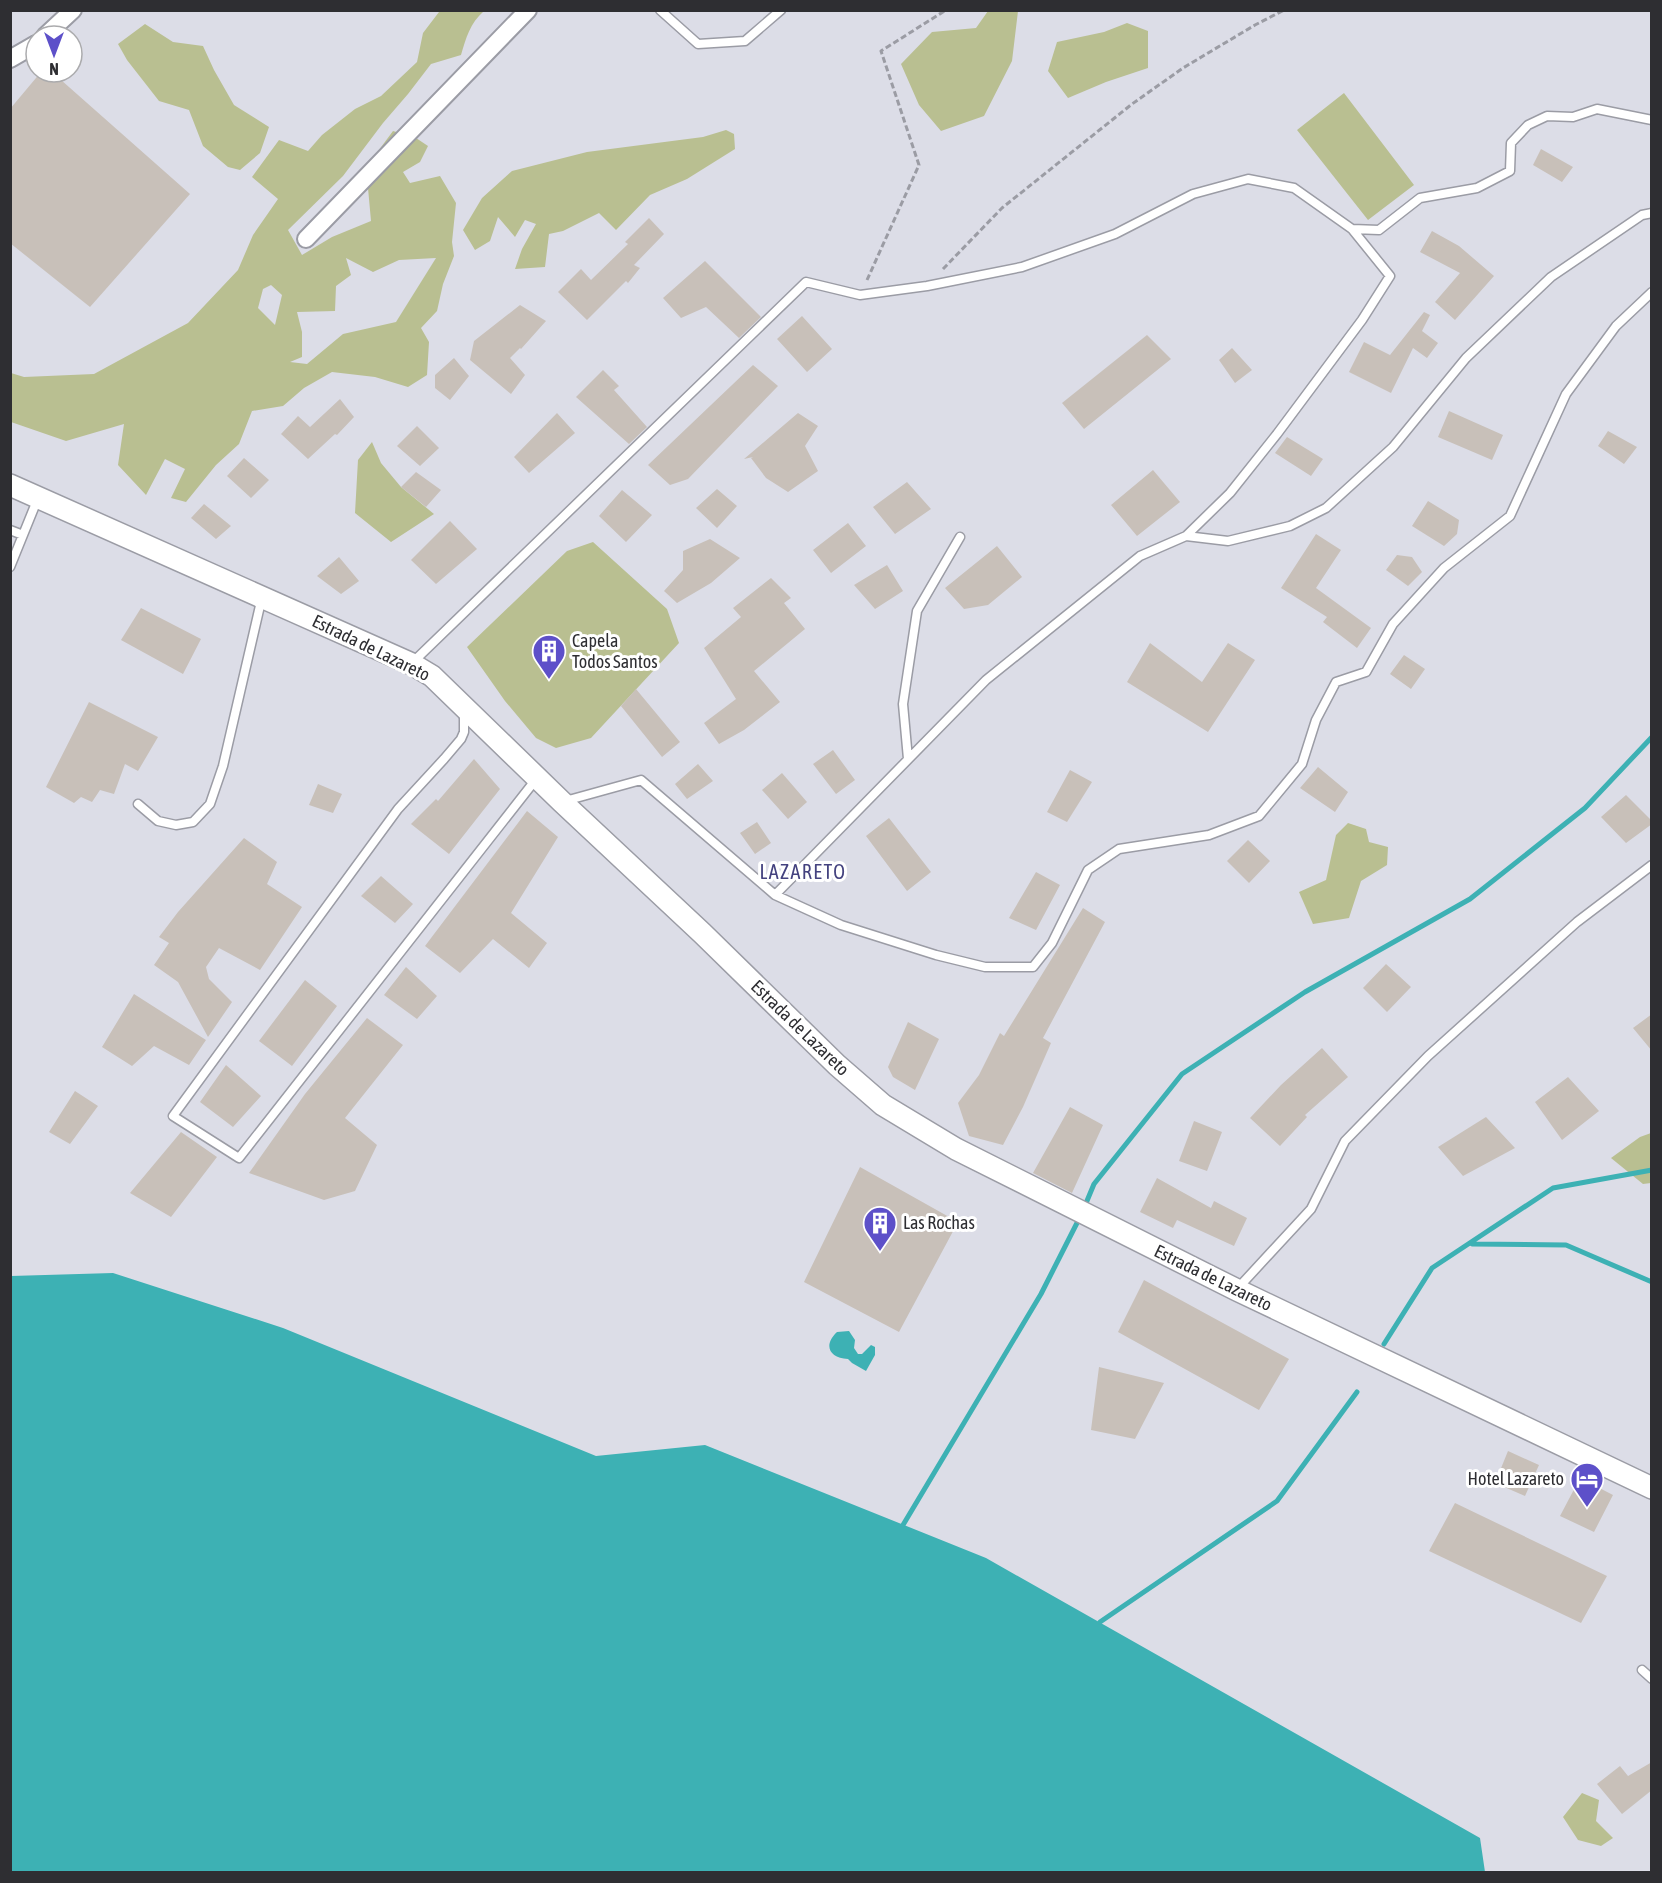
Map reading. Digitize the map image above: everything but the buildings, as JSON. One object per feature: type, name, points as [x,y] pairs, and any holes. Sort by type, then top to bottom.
[{"type":"street","points":[[58,24],[73,10]]},
{"type":"street","points":[[306,239],[528,10]]},
{"type":"street","points":[[10,59],[24,51]]},
{"type":"street","name":"Estrada de Lazareto","points":[[10,485],[412,664],[432,676],[837,1065],[883,1105],[956,1149],[1237,1290],[1652,1488]]},
{"type":"lane","points":[[660,10],[698,44],[745,41],[781,10]]},
{"type":"lane","points":[[1352,229],[1379,230],[1420,198],[1477,188],[1510,171],[1511,143],[1528,125],[1547,116],[1573,117],[1597,108],[1652,120]]},
{"type":"lane","points":[[412,664],[806,282],[860,295],[927,286],[1023,267],[1115,234],[1193,194],[1248,179],[1294,188],[1352,229],[1390,276],[1362,320],[1230,493],[1186,536],[1140,556],[986,680],[775,895]]},
{"type":"lane","points":[[1186,536],[1228,541],[1290,526],[1326,508],[1393,447],[1466,358],[1551,277],[1642,215],[1652,213]]},
{"type":"lane","points":[[562,802],[641,780],[775,895],[841,925],[936,955],[984,967],[1033,967],[1052,943],[1088,870],[1119,849],[1209,836],[1259,816],[1302,764],[1316,720],[1336,682],[1366,672],[1393,624],[1429,584],[1444,568],[1510,516],[1566,394],[1616,326],[1652,292]]},
{"type":"lane","points":[[10,567],[38,498]]},
{"type":"lane","points":[[10,530],[23,536]]},
{"type":"lane","points":[[908,759],[903,704],[917,611],[960,537]]},
{"type":"lane","points":[[138,804],[158,820],[176,825],[193,822],[210,804],[223,766],[262,597]]},
{"type":"lane","points":[[459,701],[465,721],[461,739],[399,810],[173,1116],[239,1158],[537,778]]},
{"type":"lane","points":[[1237,1290],[1311,1209],[1345,1141],[1428,1056],[1577,922],[1652,866]]},
{"type":"lane","points":[[1642,1670],[1652,1679]]},
{"type":"path","points":[[860,295],[919,165],[881,51],[946,10]]},
{"type":"path","points":[[927,286],[1002,208],[1132,104],[1183,68],[1284,10]]},
{"type":"green space","points":[[446,10],[484,11],[472,26],[461,55],[431,64],[343,176],[288,230],[302,255],[332,237],[371,221],[368,188],[373,158],[393,131],[416,138],[428,146],[420,162],[403,172],[410,183],[440,176],[456,203],[452,242],[454,256],[443,284],[437,311],[421,328],[429,342],[427,375],[408,387],[375,377],[332,372],[304,388],[283,406],[252,411],[239,444],[216,465],[186,502],[171,498],[185,469],[165,459],[146,495],[118,465],[124,424],[66,441],[11,422],[11,373],[24,377],[94,374],[188,323],[238,270],[253,235],[278,199],[252,177],[279,140],[308,151],[322,135],[355,109],[381,96],[417,62],[423,33],[439,12]],"holes":[[[346,258],[373,272],[399,260],[436,258],[396,322],[343,334],[307,364],[290,362],[302,357],[302,332],[297,312],[335,311],[336,286],[351,275]],[[271,285],[282,295],[275,325],[258,308],[263,289]]]},
{"type":"green space","points":[[988,11],[1018,11],[1012,61],[984,116],[941,131],[919,105],[901,64],[932,32],[976,28]]},
{"type":"green space","points":[[1127,23],[1148,31],[1148,68],[1068,98],[1048,71],[1057,42],[1104,32]]},
{"type":"green space","points":[[145,24],[173,42],[203,46],[234,105],[269,127],[260,153],[240,170],[228,167],[203,146],[189,110],[159,101],[127,60],[118,44]]},
{"type":"green space","points":[[1344,93],[1414,185],[1368,220],[1297,130]]},
{"type":"green space","points":[[726,130],[734,134],[735,149],[687,179],[650,195],[616,230],[599,213],[563,231],[549,234],[545,267],[515,269],[522,249],[536,224],[525,220],[515,237],[498,217],[490,241],[475,250],[463,230],[482,198],[512,171],[587,152],[703,137]]},
{"type":"green space","points":[[372,442],[381,463],[401,487],[434,514],[391,542],[355,513],[358,460]]},
{"type":"green space","points":[[593,542],[667,609],[679,643],[591,738],[556,748],[536,738],[505,701],[467,647],[567,551]]},
{"type":"green space","points":[[1348,823],[1366,829],[1369,842],[1388,847],[1387,865],[1361,881],[1349,918],[1313,924],[1299,892],[1326,880],[1336,835]]},
{"type":"green space","points":[[1651,1133],[1651,1183],[1643,1184],[1611,1158],[1640,1137]]},
{"type":"green space","points":[[1582,1793],[1599,1800],[1596,1821],[1613,1838],[1601,1846],[1578,1840],[1563,1817]]},
{"type":"water","points":[[113,1273],[283,1328],[596,1456],[705,1445],[986,1558],[1480,1838],[1485,1872],[11,1872],[11,1276]]},
{"type":"water","points":[[849,1331],[855,1340],[854,1348],[858,1354],[862,1354],[871,1345],[875,1347],[875,1355],[866,1371],[848,1359],[836,1356],[830,1350],[830,1342],[837,1332]]},
{"type":"waterway","points":[[1084,1208],[1094,1184],[1182,1074],[1305,992],[1470,899],[1585,808],[1652,737]]},
{"type":"waterway","points":[[1384,1344],[1432,1268],[1553,1188],[1652,1170]]},
{"type":"waterway","points":[[903,1525],[1041,1294],[1080,1217]]},
{"type":"waterway","points":[[1472,1244],[1566,1245],[1652,1282]]},
{"type":"waterway","points":[[1100,1622],[1277,1501],[1357,1392]]},
{"type":"place","name":"Capela Todos Santos","points":[[549,680]]},
{"type":"place","name":"Las Rochas","points":[[880,1252]]},
{"type":"place","name":"Hotel Lazareto","points":[[1587,1508]]},
{"type":"district","name":"LAZARETO","points":[[803,872]]}]
